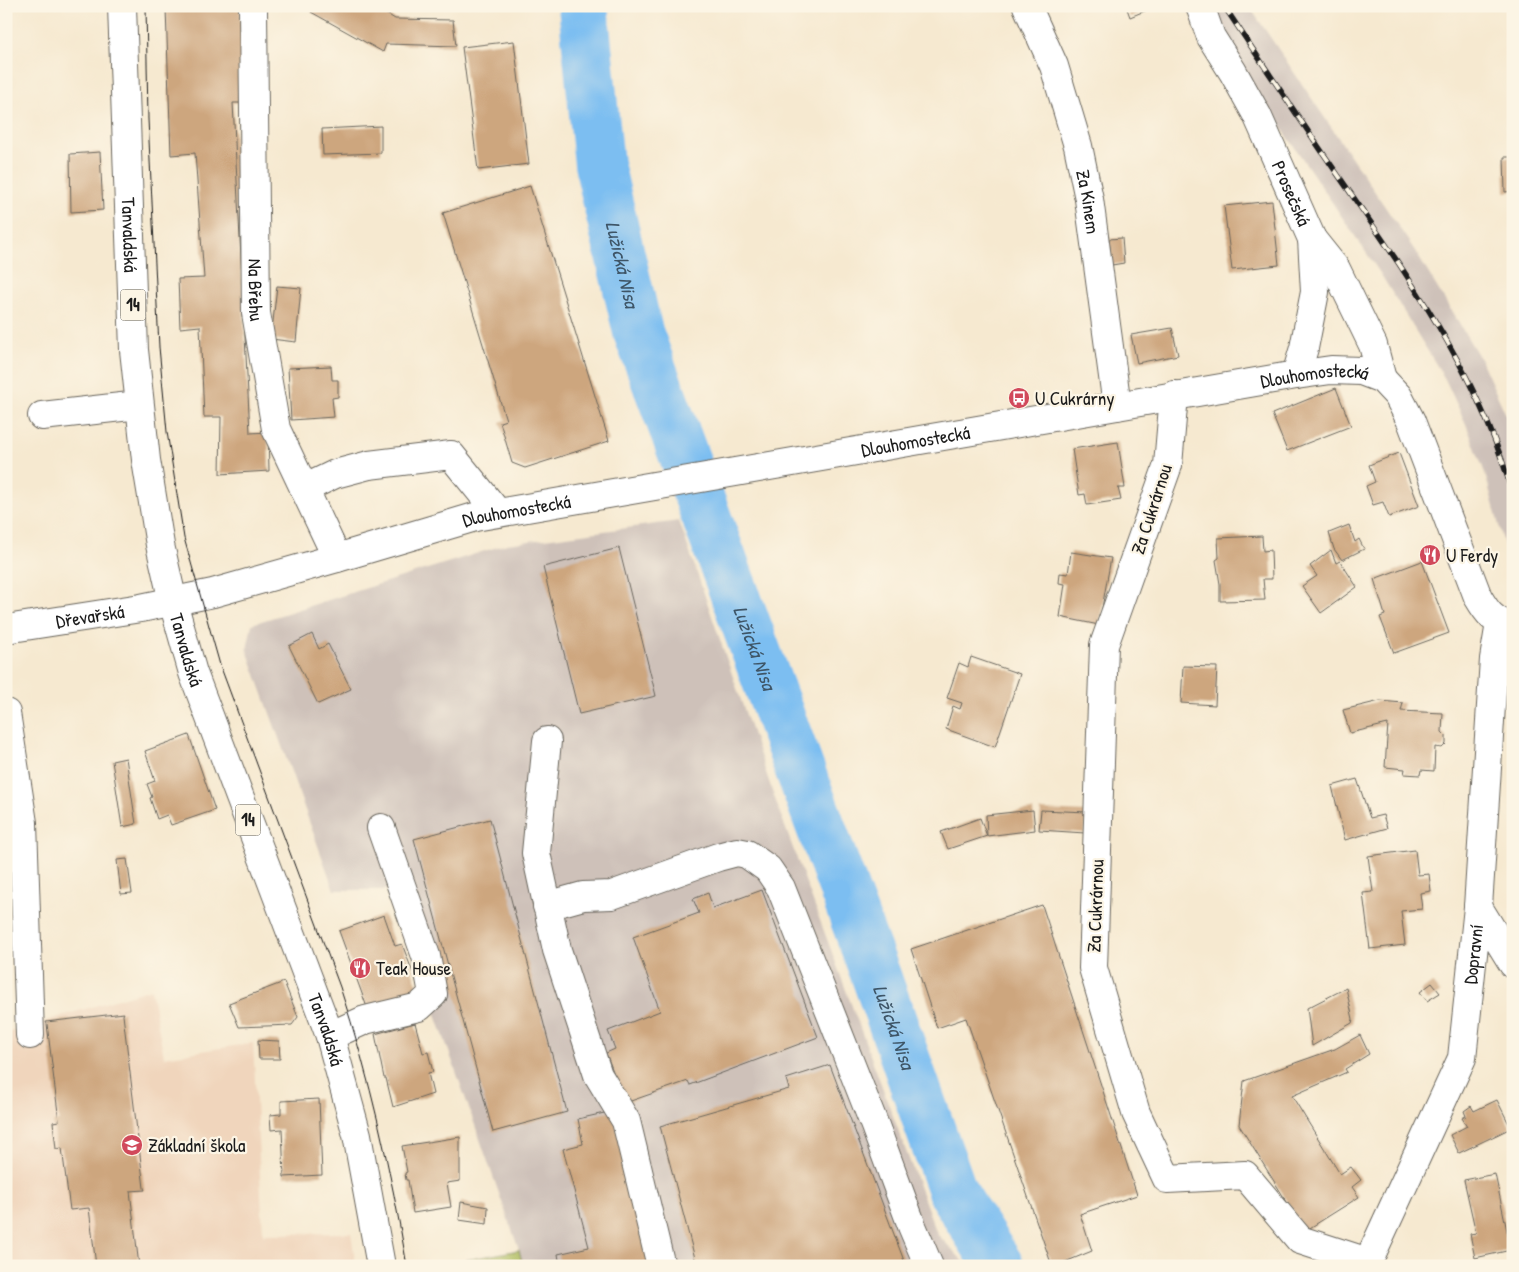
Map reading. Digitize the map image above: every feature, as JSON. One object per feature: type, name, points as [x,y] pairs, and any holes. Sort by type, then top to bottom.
[{"type":"street","name":"Tanvaldská","points":[[122,6],[134,350],[146,460],[160,545],[173,602],[193,673],[330,1036],[357,1135],[381,1266]]},
{"type":"street","name":"Na Břehu","points":[[254,6],[256,313],[276,429],[337,558]]},
{"type":"street","name":"Za Kinem","points":[[1027,6],[1054,66],[1078,146],[1090,199],[1117,406]]},
{"type":"street","name":"Prosečská","points":[[1200,6],[1211,37],[1257,115],[1312,239],[1336,269],[1373,345],[1382,379]]},
{"type":"street","points":[[1296,375],[1304,348],[1315,292],[1312,239]]},
{"type":"street","name":"Dlouhomostecká","points":[[173,602],[213,593],[475,517],[1174,395],[1331,370],[1361,371],[1382,379],[1398,396],[1411,421],[1478,596],[1487,612],[1506,625]]},
{"type":"street","name":"Za Cukrárnou","points":[[1174,395],[1168,465],[1104,645],[1093,968],[1136,1113],[1166,1179],[1245,1175],[1300,1240],[1369,1264]]},
{"type":"street","points":[[42,416],[139,406]]},
{"type":"street","points":[[304,489],[335,474],[369,465],[451,455],[498,513]]},
{"type":"street","name":"Dřevařská","points":[[6,628],[173,602]]},
{"type":"street","name":"Dopravní","points":[[1369,1264],[1462,1058],[1478,908],[1494,659],[1506,625]]},
{"type":"street","points":[[6,713],[23,823],[30,1034]]},
{"type":"street","points":[[547,741],[536,853],[556,950],[598,1076],[626,1121],[661,1266]]},
{"type":"street","points":[[330,1036],[365,1020],[419,1007],[433,994],[426,956],[381,828]]},
{"type":"street","points":[[547,906],[583,896],[599,897],[612,895],[737,852],[747,854],[768,869],[780,888],[929,1266]]},
{"type":"street","points":[[1478,908],[1513,964]]},
{"type":"shaded area","points":[[1199,6],[1249,6],[1415,251],[1481,360],[1513,430],[1513,578],[1485,473],[1466,424],[1445,379],[1380,273]]},
{"type":"shaded area","points":[[679,521],[781,816],[937,1234],[968,1266],[523,1266],[392,890],[334,890],[247,650],[252,624],[507,544]]},
{"type":"shaded area","name":"Základní škola","points":[[151,989],[164,1057],[253,1043],[263,1234],[351,1233],[356,1266],[6,1266],[6,1033]]},
{"type":"green space","points":[[519,1250],[523,1266],[433,1266]]},
{"type":"building","points":[[240,6],[246,103],[233,103],[250,433],[268,432],[269,471],[220,474],[221,417],[204,417],[200,326],[180,328],[178,279],[204,278],[195,153],[171,155],[166,8]]},
{"type":"building","points":[[314,6],[374,6],[395,19],[453,20],[456,46],[386,44],[383,52],[311,12]]},
{"type":"building","points":[[1126,6],[1157,6],[1130,17]]},
{"type":"building","points":[[514,41],[529,164],[478,170],[462,47]]},
{"type":"building","points":[[381,126],[381,153],[323,155],[322,129]]},
{"type":"building","points":[[100,152],[103,210],[71,212],[70,154]]},
{"type":"building","points":[[1504,157],[1513,157],[1513,191],[1505,192]]},
{"type":"building","points":[[530,186],[609,441],[525,468],[512,463],[500,422],[506,420],[443,213]]},
{"type":"building","points":[[1272,201],[1279,265],[1232,270],[1224,206]]},
{"type":"building","points":[[1122,238],[1124,263],[1112,265],[1109,239]]},
{"type":"building","points":[[277,286],[301,288],[296,342],[271,339]]},
{"type":"building","points":[[1172,328],[1178,355],[1137,363],[1131,335]]},
{"type":"building","points":[[331,366],[332,380],[338,380],[338,397],[332,398],[334,417],[291,420],[288,368]]},
{"type":"building","points":[[1336,388],[1351,426],[1287,451],[1272,414]]},
{"type":"building","points":[[1118,442],[1125,488],[1118,488],[1121,500],[1087,505],[1085,494],[1079,495],[1072,449]]},
{"type":"building","points":[[1399,453],[1419,506],[1389,517],[1383,502],[1373,505],[1366,486],[1375,482],[1369,465]]},
{"type":"building","points":[[1349,525],[1355,542],[1359,539],[1364,549],[1342,560],[1334,549],[1329,533]]},
{"type":"building","points":[[1262,536],[1263,551],[1271,550],[1272,579],[1263,579],[1265,600],[1220,601],[1220,584],[1216,560],[1219,558],[1218,538]]},
{"type":"building","points":[[619,548],[656,696],[579,714],[543,567]]},
{"type":"building","points":[[1331,550],[1336,563],[1340,561],[1357,587],[1321,613],[1302,586],[1317,576],[1310,566]]},
{"type":"building","points":[[1071,552],[1111,558],[1099,625],[1060,617],[1065,584],[1059,583],[1060,573],[1068,574]]},
{"type":"building","points":[[1422,561],[1449,633],[1394,653],[1380,617],[1385,615],[1374,579]]},
{"type":"building","points":[[312,634],[319,649],[328,644],[351,689],[318,704],[289,646]]},
{"type":"building","points":[[971,657],[1020,674],[995,747],[946,729],[953,706],[960,709],[962,703],[947,698],[959,663],[968,667]]},
{"type":"building","points":[[1183,666],[1217,667],[1215,705],[1181,703]]},
{"type":"building","points":[[1380,701],[1403,703],[1401,711],[1443,713],[1442,732],[1446,736],[1446,744],[1442,748],[1435,747],[1434,771],[1421,770],[1420,775],[1404,774],[1405,769],[1385,767],[1388,724],[1350,733],[1343,710]]},
{"type":"building","points":[[189,735],[215,810],[171,825],[167,815],[157,819],[147,784],[155,781],[145,751]]},
{"type":"building","points":[[126,758],[136,824],[122,827],[112,761]]},
{"type":"building","points":[[1357,779],[1370,818],[1383,815],[1387,828],[1345,840],[1332,786]]},
{"type":"building","points":[[1033,810],[1035,830],[987,836],[986,815]]},
{"type":"building","points":[[1041,810],[1087,812],[1085,833],[1039,830]]},
{"type":"building","points":[[980,818],[987,836],[948,849],[941,832]]},
{"type":"building","points":[[490,819],[567,1112],[493,1132],[414,839]]},
{"type":"building","points":[[1415,850],[1418,875],[1429,874],[1431,891],[1420,893],[1422,909],[1401,911],[1405,945],[1370,949],[1363,893],[1373,892],[1368,856]]},
{"type":"building","points":[[127,859],[132,893],[121,894],[117,860]]},
{"type":"building","points":[[762,890],[818,1037],[690,1085],[688,1081],[625,1103],[606,1053],[615,1049],[608,1031],[660,1011],[633,937],[699,913],[693,899],[708,893],[713,908]]},
{"type":"building","points":[[1042,905],[1137,1195],[1080,1214],[1092,1251],[1055,1266],[1052,1266],[966,1018],[937,1028],[911,949]]},
{"type":"building","points":[[384,915],[395,946],[402,944],[420,991],[368,1010],[339,931]]},
{"type":"building","points":[[284,982],[298,1017],[292,1025],[239,1027],[229,1003]]},
{"type":"building","points":[[1432,983],[1440,993],[1427,1001],[1420,992]]},
{"type":"building","points":[[1346,988],[1353,1019],[1352,1023],[1312,1046],[1307,1008]]},
{"type":"building","points":[[124,1013],[145,1190],[130,1191],[139,1266],[96,1266],[89,1208],[70,1210],[62,1148],[56,1149],[53,1122],[59,1121],[46,1022]]},
{"type":"building","points":[[415,1023],[423,1053],[428,1052],[433,1072],[428,1073],[433,1094],[393,1107],[386,1078],[384,1078],[375,1034]]},
{"type":"building","points":[[1360,1035],[1369,1054],[1345,1069],[1347,1072],[1292,1096],[1340,1174],[1351,1167],[1361,1180],[1352,1187],[1359,1197],[1305,1231],[1239,1125],[1244,1081],[1335,1049]]},
{"type":"building","points":[[258,1040],[279,1041],[280,1059],[259,1059]]},
{"type":"building","points":[[830,1065],[906,1266],[697,1266],[660,1126],[789,1089],[786,1079]]},
{"type":"building","points":[[319,1099],[322,1175],[284,1177],[282,1129],[271,1130],[270,1115],[281,1114],[281,1101]]},
{"type":"building","points":[[1497,1100],[1511,1128],[1459,1153],[1450,1135],[1467,1126],[1462,1118],[1466,1116],[1464,1111],[1471,1106],[1474,1111]]},
{"type":"building","points":[[613,1111],[651,1266],[560,1266],[558,1254],[589,1247],[563,1149],[583,1144],[578,1119]]},
{"type":"building","points":[[460,1137],[460,1181],[447,1183],[451,1207],[413,1213],[408,1180],[406,1180],[405,1173],[407,1172],[402,1146]]},
{"type":"building","points":[[1495,1174],[1511,1250],[1475,1258],[1470,1234],[1476,1233],[1464,1180]]},
{"type":"building","points":[[461,1202],[488,1207],[487,1224],[459,1220]]},
{"type":"waterway","name":"Lužická Nisa","points":[[583,6],[599,164],[638,332],[876,976],[953,1193],[999,1266]]},
{"type":"tram line","points":[[146,6],[148,119],[159,347],[167,432],[184,538],[220,665],[351,1021],[379,1125],[407,1266]]},
{"type":"railway","points":[[1224,6],[1395,258],[1442,333],[1464,372],[1483,412],[1500,453],[1513,496]]},
{"type":"place","name":"U Cukrárny","points":[[1019,398]]},
{"type":"place","name":"U Ferdy","points":[[1430,555]]},
{"type":"place","name":"Teak House","points":[[360,968]]},
{"type":"place","name":"Základní škola","points":[[132,1145]]}]
